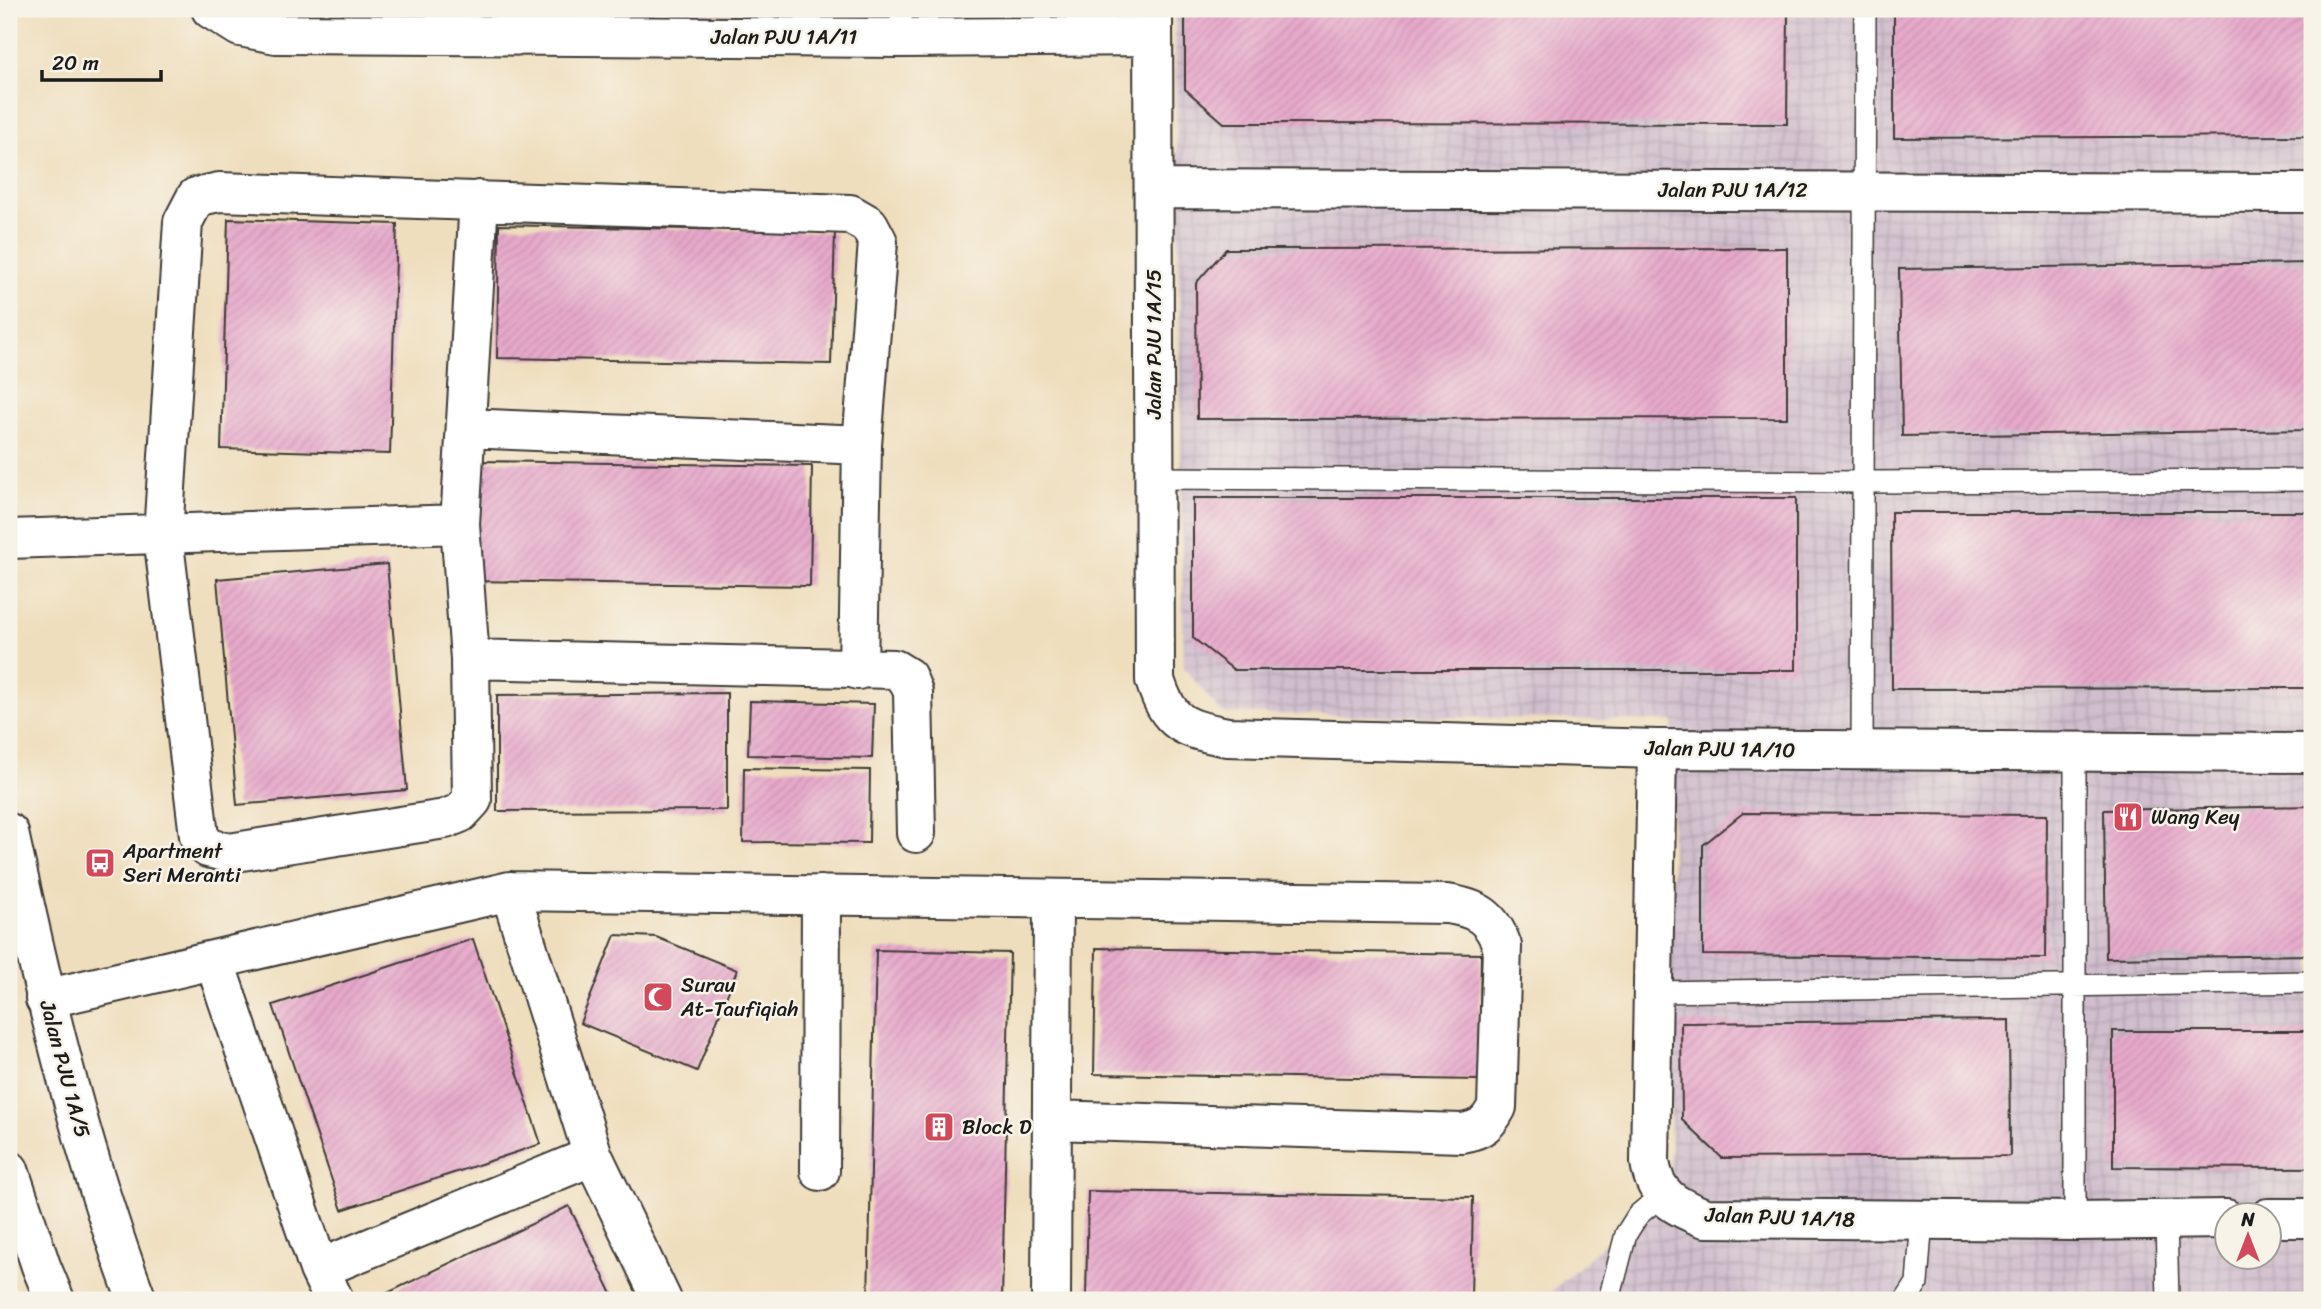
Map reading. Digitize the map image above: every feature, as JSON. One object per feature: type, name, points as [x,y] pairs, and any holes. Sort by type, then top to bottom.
[{"type":"street","name":"Jalan PJU 1A/11","points":[[211,9],[240,27],[276,34],[429,22],[1153,22]]},
{"type":"street","name":"Jalan PJU 1A/15","points":[[1153,22],[1155,680]]},
{"type":"street","name":"Jalan PJU 1A/12","points":[[1154,189],[2312,193]]},
{"type":"street","points":[[479,200],[460,524],[470,659],[472,800],[460,813],[444,819],[229,853],[208,848],[199,836],[163,535],[183,222],[196,197],[219,192],[479,200],[850,214],[869,225],[878,242],[862,446],[859,670]]},
{"type":"street","points":[[467,428],[862,446]]},
{"type":"street","points":[[9,539],[460,524]]},
{"type":"street","points":[[470,659],[894,669],[907,677],[913,692],[916,833]]},
{"type":"street","name":"Jalan PJU 1A/10","points":[[1155,680],[1162,703],[1177,722],[1227,737],[1657,749],[2312,753]]},
{"type":"street","points":[[1657,749],[1650,1161],[1653,1179],[1663,1194]]},
{"type":"street","name":"Jalan PJU 1A/5","points":[[9,833],[45,999],[75,1114],[125,1269],[138,1300]]},
{"type":"street","points":[[45,999],[510,891],[1447,904],[1468,906],[1496,928],[1502,946],[1497,1107],[1484,1127],[1474,1131],[1448,1133],[1052,1120]]},
{"type":"street","points":[[510,891],[593,1156],[662,1300]]},
{"type":"street","points":[[820,1171],[821,895]]},
{"type":"street","points":[[1051,1300],[1053,899]]},
{"type":"street","points":[[214,960],[326,1285],[593,1156]]},
{"type":"street","points":[[12,1188],[55,1300]]},
{"type":"street","name":"Jalan PJU 1A/18","points":[[1663,1194],[1682,1209],[1705,1218],[2212,1219]]},
{"type":"street","points":[[2282,1219],[2312,1218]]},
{"type":"lane","points":[[1862,750],[1865,9]]},
{"type":"lane","points":[[1154,478],[1863,482],[2312,480]]},
{"type":"lane","points":[[2075,752],[2075,1220]]},
{"type":"lane","points":[[1654,992],[2312,982]]},
{"type":"lane","points":[[1609,1300],[1626,1234],[1638,1215],[1663,1194]]},
{"type":"lane","points":[[1906,1300],[1917,1283],[1922,1219]]},
{"type":"lane","points":[[2166,1220],[2168,1300]]},
{"type":"shaded area","points":[[270,9],[2312,9],[2312,1300],[1543,1300],[1670,1183],[1673,721],[1222,713],[1184,668],[1175,16],[274,13]]},
{"type":"building","points":[[1185,9],[1788,9],[1787,124],[1224,123],[1185,89]]},
{"type":"building","points":[[1894,9],[2312,9],[2312,136],[1894,138]]},
{"type":"building","points":[[228,219],[397,224],[390,454],[221,449]]},
{"type":"building","points":[[499,225],[835,232],[831,364],[497,358]]},
{"type":"building","points":[[1787,248],[1787,418],[1197,419],[1196,283],[1226,249]]},
{"type":"building","points":[[2312,263],[2312,430],[1902,436],[1899,269]]},
{"type":"building","points":[[476,461],[812,466],[810,586],[474,581]]},
{"type":"building","points":[[1193,498],[1796,498],[1796,670],[1234,670],[1193,638]]},
{"type":"building","points":[[1891,512],[2312,512],[2312,688],[1892,689]]},
{"type":"building","points":[[387,564],[407,790],[237,805],[217,579]]},
{"type":"building","points":[[727,693],[727,810],[497,811],[497,695]]},
{"type":"building","points":[[750,701],[874,704],[872,758],[748,755]]},
{"type":"building","points":[[744,768],[870,770],[869,843],[743,842]]},
{"type":"building","points":[[2312,806],[2312,955],[2106,958],[2104,810]]},
{"type":"building","points":[[1743,813],[2047,815],[2046,958],[1703,955],[1703,845]]},
{"type":"building","name":"Surau At-Taufiqiah","points":[[615,935],[656,937],[737,970],[697,1071],[580,1023]]},
{"type":"building","points":[[473,939],[541,1144],[342,1210],[273,1005]]},
{"type":"building","points":[[1096,948],[1481,954],[1479,1080],[1094,1074]]},
{"type":"building","name":"Block D","points":[[876,950],[1010,953],[1002,1300],[868,1300]]},
{"type":"building","points":[[2009,1020],[2010,1156],[1722,1158],[1682,1120],[1681,1023]]},
{"type":"building","points":[[2113,1031],[2312,1031],[2312,1168],[2113,1167]]},
{"type":"building","points":[[1088,1191],[1473,1197],[1471,1300],[1086,1300]]},
{"type":"building","points":[[569,1206],[615,1300],[380,1300],[379,1297]]},
{"type":"place","name":"Wang Key","points":[[2128,817]]},
{"type":"place","name":"Apartment Seri Meranti","points":[[100,863]]},
{"type":"place","name":"Surau At-Taufiqiah","points":[[658,997]]},
{"type":"place","name":"Block D","points":[[939,1127]]}]
